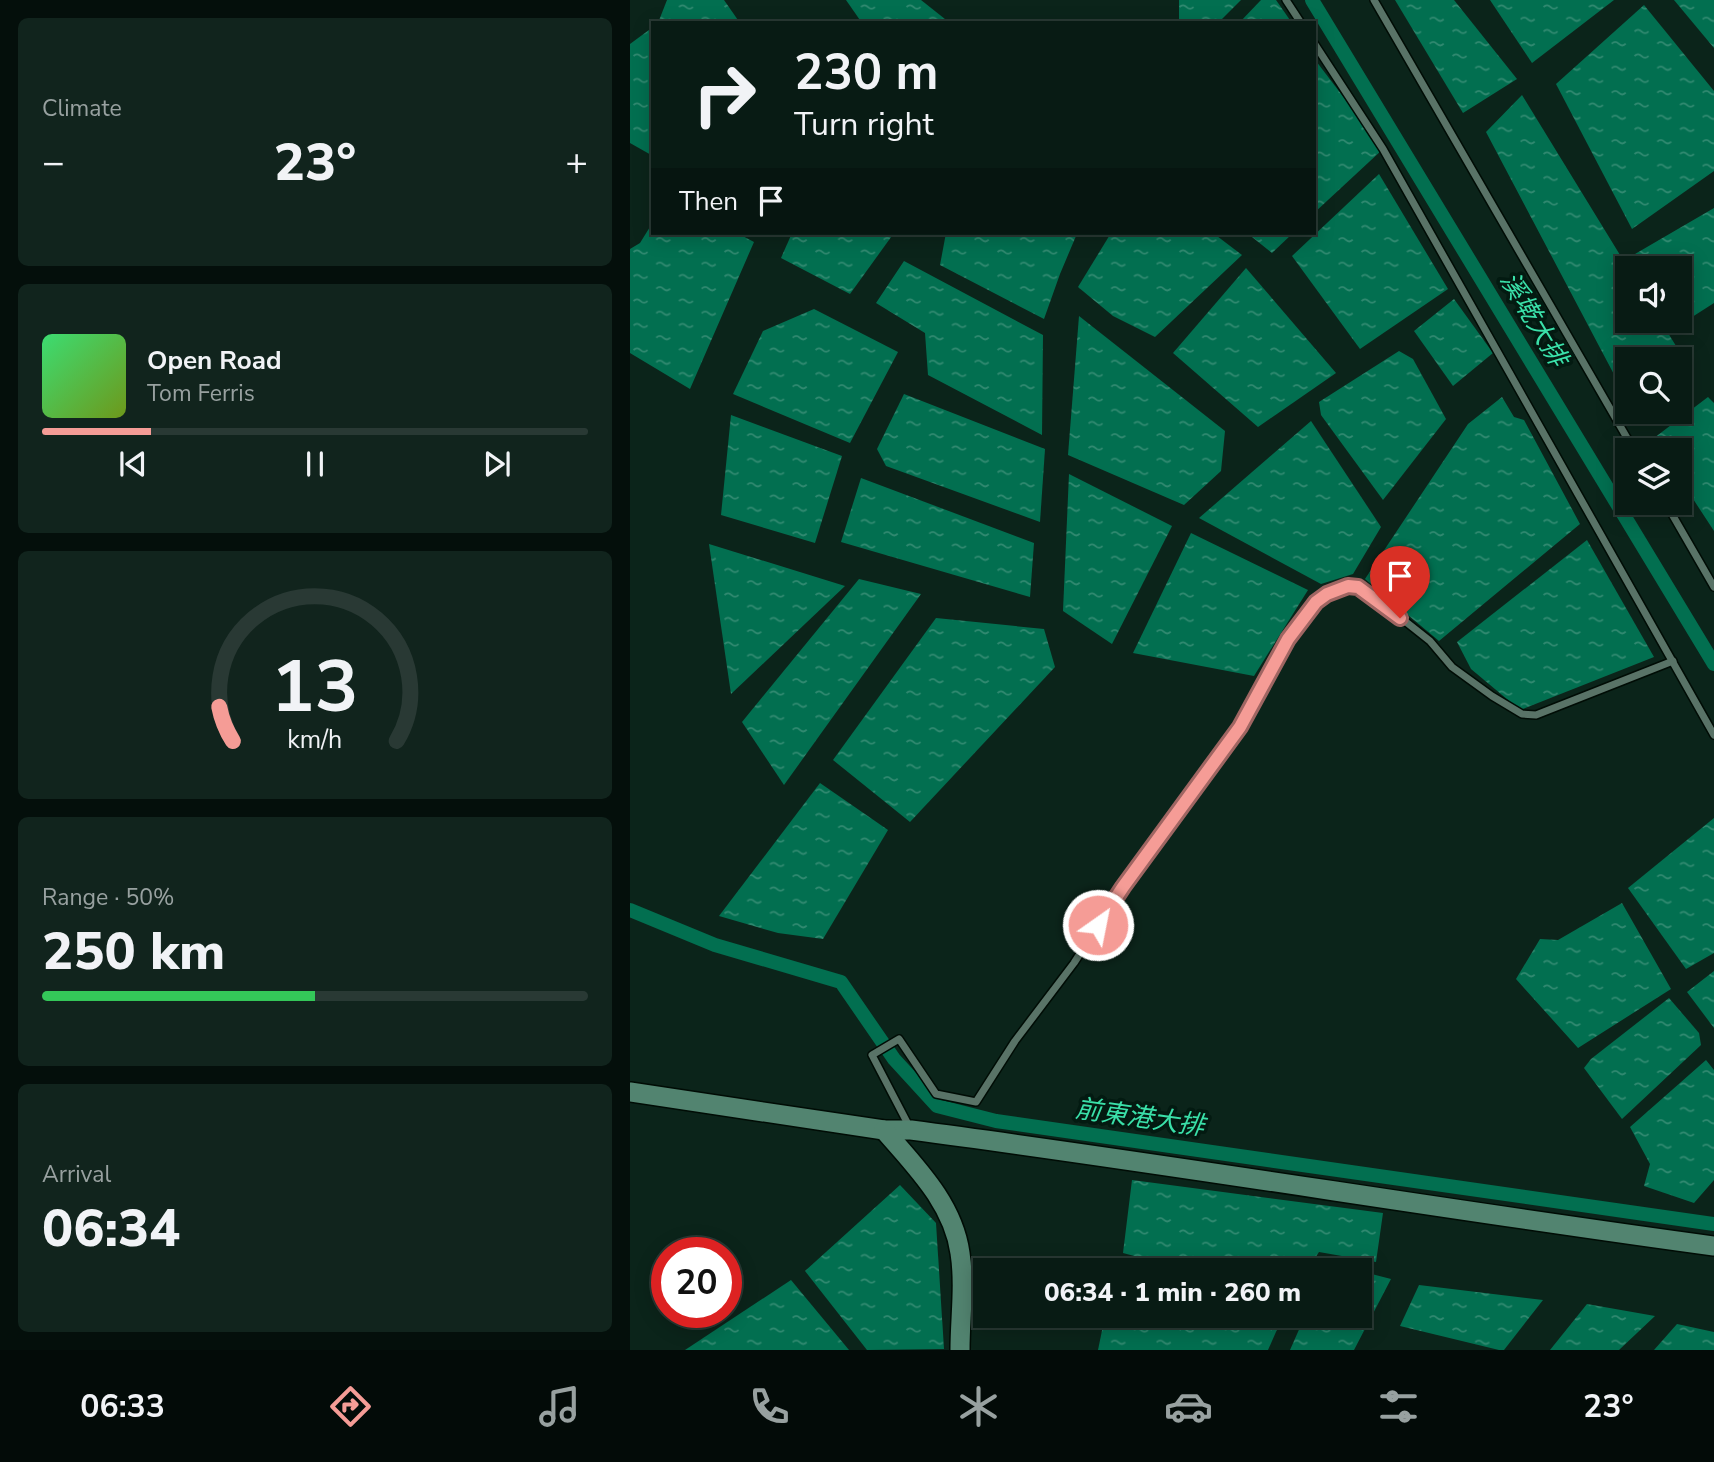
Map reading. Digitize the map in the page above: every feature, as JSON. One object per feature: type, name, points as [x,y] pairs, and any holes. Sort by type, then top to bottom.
[{"type":"street","points":[[630,1092],[884,1130],[911,1130],[1129,1158],[1714,1245]]},
{"type":"street","points":[[884,1130],[932,1186],[950,1220],[960,1251],[960,1350]]},
{"type":"lane","points":[[1286,0],[1300,21]]},
{"type":"lane","points":[[1374,0],[1627,438]]},
{"type":"lane","points":[[1316,46],[1383,149],[1714,735]]},
{"type":"lane","points":[[1672,515],[1714,587]]},
{"type":"lane","points":[[911,1130],[872,1055],[899,1039],[936,1094],[976,1102],[1015,1041],[1074,963],[1123,887],[1240,727],[1288,639],[1316,602],[1327,594],[1348,586],[1367,591],[1430,641],[1452,667],[1522,714],[1536,715],[1673,661]]},
{"type":"water","points":[[667,0],[724,0],[739,21],[659,21]]},
{"type":"water","points":[[846,0],[921,0],[947,21],[861,21]]},
{"type":"water","points":[[1179,0],[1241,0],[1220,21],[1179,21]]},
{"type":"water","points":[[1261,0],[1276,0],[1291,21],[1241,21]]},
{"type":"water","points":[[1395,0],[1454,0],[1517,79],[1463,113]]},
{"type":"water","points":[[1490,0],[1614,0],[1532,63]]},
{"type":"water","points":[[1674,0],[1714,0],[1714,48]]},
{"type":"water","points":[[1644,5],[1714,91],[1714,171],[1632,229],[1556,84]]},
{"type":"water","points":[[651,28],[651,155],[630,143],[630,44]]},
{"type":"water","points":[[1316,61],[1383,149],[1316,211]]},
{"type":"water","points":[[1522,95],[1621,256],[1615,256],[1615,333],[1668,333],[1677,347],[1615,347],[1615,376],[1486,132]]},
{"type":"water","points":[[1379,174],[1448,289],[1360,349],[1292,256]]},
{"type":"water","points":[[1714,208],[1714,303],[1692,317],[1692,256],[1635,254]]},
{"type":"water","points":[[651,225],[651,235],[741,235],[754,242],[690,389],[630,353],[630,249],[640,243]]},
{"type":"water","points":[[791,235],[893,235],[850,294],[781,258]]},
{"type":"water","points":[[946,235],[1076,236],[1044,319],[940,265]]},
{"type":"water","points":[[1110,235],[1216,235],[1242,255],[1155,337],[1113,316],[1078,287]]},
{"type":"water","points":[[1250,235],[1291,235],[1272,253]]},
{"type":"water","points":[[904,261],[1043,335],[1042,435],[928,375],[925,333],[876,303]]},
{"type":"water","points":[[1246,268],[1336,373],[1258,427],[1173,353]]},
{"type":"water","points":[[1454,299],[1493,353],[1453,386],[1414,331]]},
{"type":"water","points":[[814,309],[898,352],[850,443],[733,394],[763,331]]},
{"type":"water","points":[[1079,316],[1225,431],[1221,471],[1184,505],[1068,455]]},
{"type":"water","points":[[1399,351],[1413,359],[1446,419],[1383,500],[1321,415],[1319,402]]},
{"type":"water","points":[[904,394],[1045,449],[1040,522],[886,466],[877,449]]},
{"type":"water","points":[[1502,397],[1514,417],[1524,420],[1580,524],[1439,641],[1365,579],[1468,424]]},
{"type":"water","points":[[1708,397],[1714,403],[1714,531],[1692,497],[1692,438],[1654,438],[1672,424],[1692,424],[1692,409]]},
{"type":"water","points":[[731,415],[842,456],[815,543],[721,515]]},
{"type":"water","points":[[1311,421],[1381,527],[1353,574],[1321,584],[1199,518]]},
{"type":"water","points":[[1069,474],[1172,526],[1112,644],[1063,611]]},
{"type":"water","points":[[861,478],[1034,543],[1030,597],[841,542]]},
{"type":"water","points":[[1191,533],[1308,590],[1254,676],[1133,653]]},
{"type":"water","points":[[1587,540],[1654,657],[1520,710],[1471,669],[1457,642]]},
{"type":"water","points":[[709,544],[845,586],[731,694]]},
{"type":"water","points":[[859,579],[921,594],[784,785],[742,722]]},
{"type":"water","points":[[936,618],[1044,629],[1055,667],[910,822],[833,760]]},
{"type":"water","points":[[820,783],[888,830],[823,939],[778,933],[719,916]]},
{"type":"water","points":[[1714,818],[1714,953],[1686,969],[1628,888]]},
{"type":"water","points":[[1622,903],[1671,989],[1578,1048],[1516,979],[1540,939],[1558,940]]},
{"type":"water","points":[[1714,971],[1714,1028],[1687,992]]},
{"type":"water","points":[[1669,998],[1699,1033],[1701,1045],[1622,1119],[1584,1068],[1591,1059]]},
{"type":"water","points":[[1706,1060],[1714,1070],[1714,1180],[1694,1203],[1644,1186],[1650,1164],[1630,1127]]},
{"type":"water","points":[[1132,1180],[1383,1213],[1376,1262],[1372,1261],[1372,1258],[1353,1258],[1319,1252],[1315,1258],[1142,1258],[1123,1253]]},
{"type":"water","points":[[900,1185],[936,1223],[944,1349],[867,1350],[805,1271]]},
{"type":"water","points":[[1372,1274],[1391,1279],[1372,1315]]},
{"type":"water","points":[[791,1280],[849,1350],[685,1350],[718,1328],[742,1328],[742,1312]]},
{"type":"water","points":[[1419,1285],[1543,1300],[1504,1350],[1499,1350],[1400,1326]]},
{"type":"water","points":[[1587,1304],[1655,1316],[1619,1350],[1550,1350]]},
{"type":"water","points":[[1677,1324],[1714,1332],[1714,1350],[1654,1350]]},
{"type":"water","points":[[1103,1328],[1278,1328],[1268,1350],[1098,1350]]},
{"type":"water","points":[[1300,1328],[1365,1328],[1354,1350],[1290,1350]]},
{"type":"waterway","name":"溪墘大排","points":[[1312,0],[1714,664]]},
{"type":"waterway","name":"前東港大排","points":[[630,910],[715,945],[841,982],[894,1059],[937,1106],[996,1121],[1714,1224]]},
{"type":"route","points":[[1098,925],[1240,727],[1253,706],[1266,674],[1316,602],[1327,594],[1348,586],[1358,587],[1367,591],[1400,618]]}]
